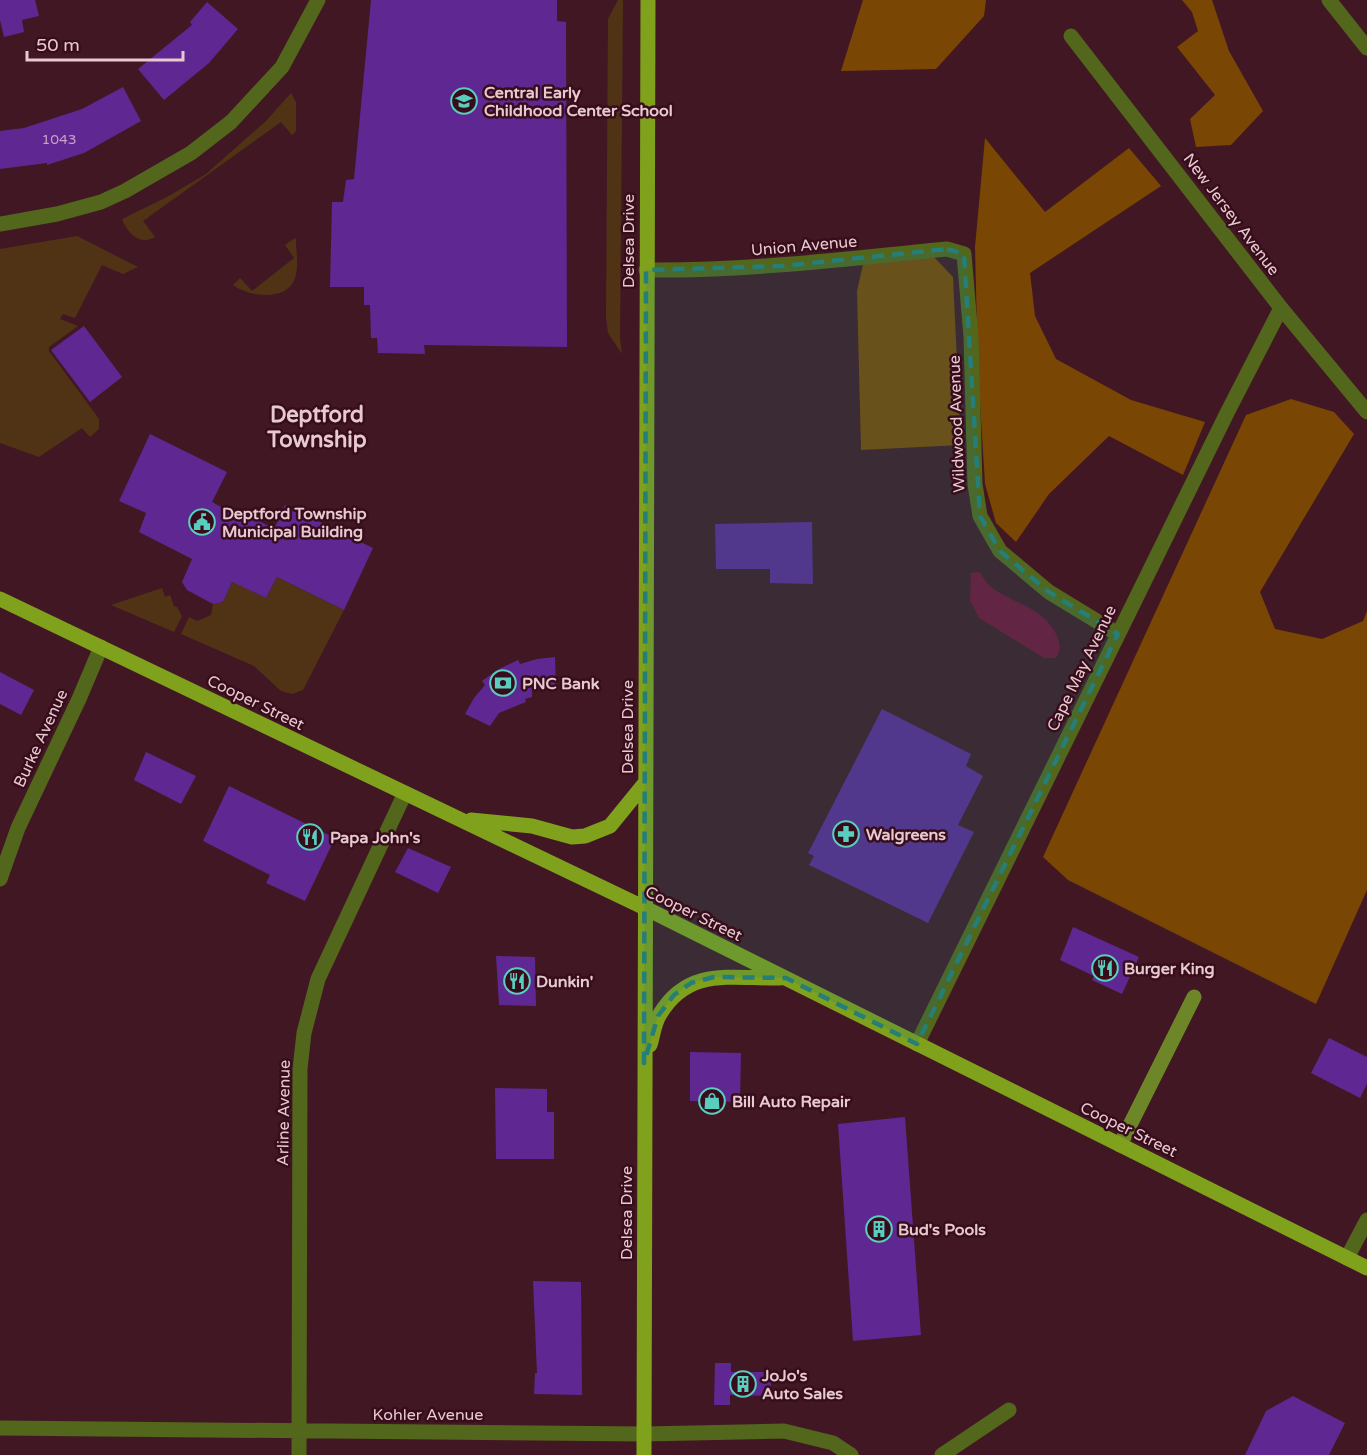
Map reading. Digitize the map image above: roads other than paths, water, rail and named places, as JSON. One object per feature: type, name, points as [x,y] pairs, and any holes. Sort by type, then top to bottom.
[{"type":"main road","name":"Delsea Drive","points":[[644,1455],[648,0]]},
{"type":"main road","name":"Cooper Street","points":[[0,599],[786,978],[1367,1268]]},
{"type":"main road","points":[[459,819],[532,826],[572,837],[585,836],[610,826],[645,783]]},
{"type":"main road","points":[[644,1063],[658,1016],[674,995],[691,983],[714,977],[786,978]]},
{"type":"street","points":[[0,224],[57,214],[101,202],[191,153],[231,122],[282,67],[318,0]]},
{"type":"street","points":[[1329,0],[1367,48]]},
{"type":"street","name":"New Jersey Avenue","points":[[1071,36],[1281,308],[1367,412]]},
{"type":"street","name":"Union Avenue","points":[[646,270],[710,270],[782,266],[947,249],[964,254]]},
{"type":"street","name":"Wildwood Avenue","points":[[964,254],[971,337],[975,484],[980,516],[1000,550],[1049,592],[1118,634]]},
{"type":"street","name":"Cape May Avenue","points":[[917,1044],[1227,413],[1281,308]]},
{"type":"street","name":"Burke Avenue","points":[[0,879],[18,828],[101,647]]},
{"type":"street","name":"Arline Avenue","points":[[299,1455],[300,1069],[304,1033],[318,979],[405,793]]},
{"type":"street","points":[[1120,1145],[1194,997]]},
{"type":"street","points":[[1347,1258],[1367,1220]]},
{"type":"street","points":[[942,1455],[1009,1410]]},
{"type":"street","name":"Kohler Avenue","points":[[0,1428],[644,1434],[784,1431],[833,1443],[851,1455]]},
{"type":"place","name":"Central Early Childhood Center School","points":[[464,101]]},
{"type":"place","name":"Deptford Township Municipal Building","points":[[202,522]]},
{"type":"place","name":"PNC Bank","points":[[503,683]]},
{"type":"place","name":"Walgreens","points":[[846,834]]},
{"type":"place","name":"Papa John's","points":[[310,837]]},
{"type":"place","name":"Burger King","points":[[1105,968]]},
{"type":"place","name":"Dunkin'","points":[[517,981]]},
{"type":"place","name":"Bill Auto Repair","points":[[712,1101]]},
{"type":"place","name":"Bud's Pools","points":[[879,1229]]},
{"type":"place","name":"JoJo's Auto Sales","points":[[743,1384]]},
{"type":"district","name":"Deptford Township","points":[[317,426]]}]
